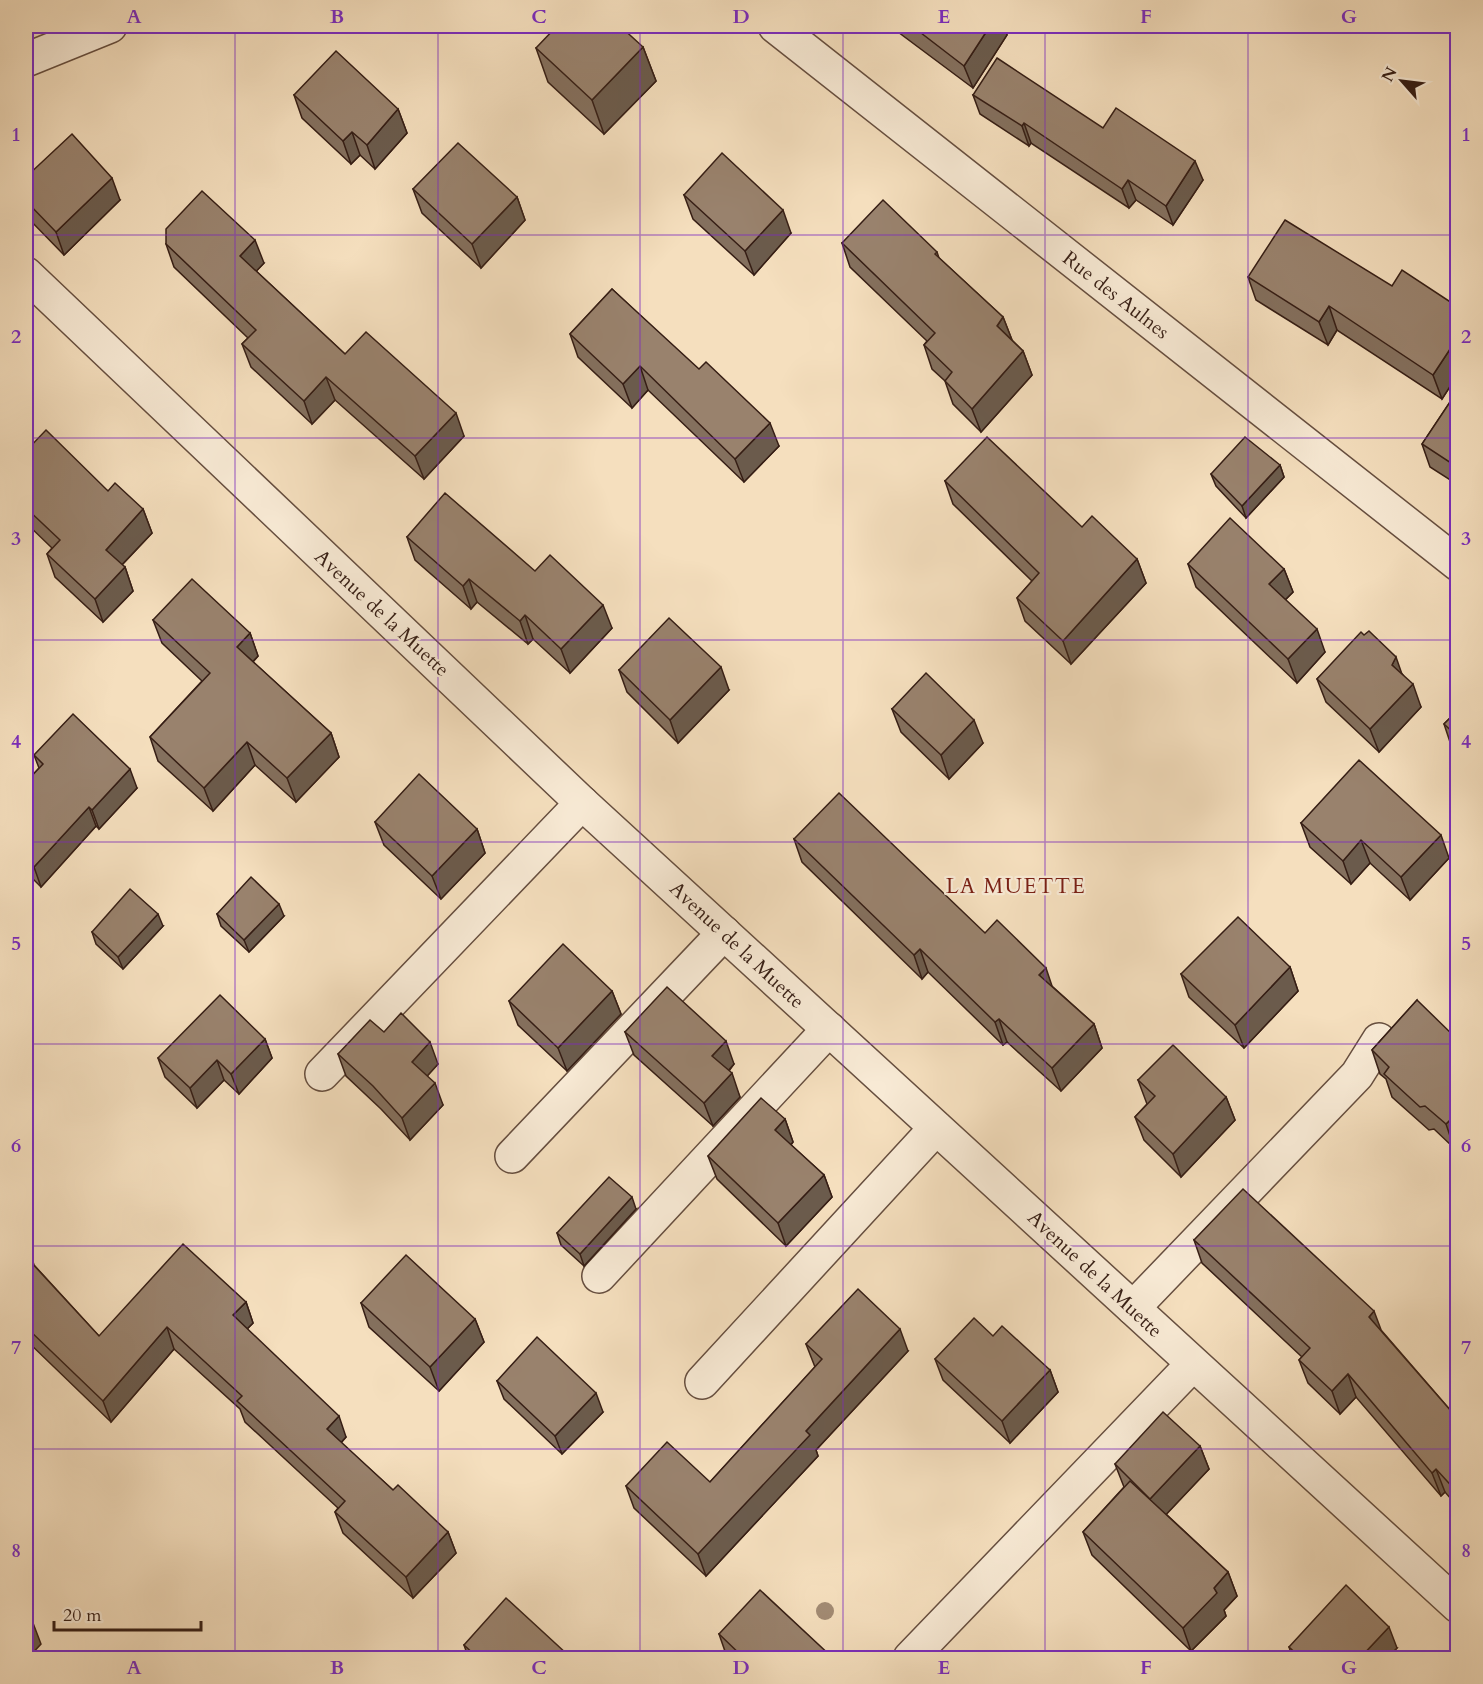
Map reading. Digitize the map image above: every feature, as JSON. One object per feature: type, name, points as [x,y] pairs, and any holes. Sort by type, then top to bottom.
[{"type":"street","points":[[26,60],[110,26]]},
{"type":"street","name":"Rue des Aulnes","points":[[775,26],[1458,564]]},
{"type":"street","name":"Avenue de la Muette","points":[[26,274],[582,802],[1458,1606]]},
{"type":"street","points":[[322,1074],[582,802]]},
{"type":"street","points":[[512,1156],[724,933]]},
{"type":"street","points":[[599,1276],[829,1029]]},
{"type":"street","points":[[1133,1308],[1357,1075],[1379,1040]]},
{"type":"street","points":[[702,1382],[936,1128]]},
{"type":"street","points":[[910,1659],[1193,1364]]},
{"type":"building","points":[[557,26],[620,26],[643,47],[592,100],[536,48]]},
{"type":"building","points":[[912,26],[990,26],[964,66]]},
{"type":"building","points":[[336,51],[398,109],[367,145],[352,132],[343,141],[294,95]]},
{"type":"building","points":[[997,58],[1103,128],[1116,108],[1195,161],[1166,206],[1128,180],[1122,189],[1024,123],[1022,126],[973,95]]},
{"type":"building","points":[[72,134],[112,178],[56,232],[26,201],[26,177]]},
{"type":"building","points":[[458,143],[517,197],[472,244],[413,189]]},
{"type":"building","points":[[722,153],[783,210],[745,251],[684,195]]},
{"type":"building","points":[[202,191],[255,240],[240,256],[345,354],[366,332],[456,413],[415,456],[326,377],[304,401],[242,344],[256,330],[166,244],[166,229]]},
{"type":"building","points":[[883,200],[937,252],[935,254],[1003,317],[997,326],[1023,351],[972,409],[945,381],[952,372],[924,345],[935,333],[842,243]]},
{"type":"building","points":[[1285,220],[1392,286],[1402,270],[1458,307],[1458,337],[1433,375],[1329,306],[1319,322],[1248,277]]},
{"type":"building","points":[[612,289],[699,369],[706,362],[770,423],[735,459],[640,366],[623,384],[570,334]]},
{"type":"building","points":[[1458,390],[1458,460],[1454,465],[1422,444]]},
{"type":"building","points":[[46,430],[108,491],[115,483],[143,509],[106,550],[125,567],[95,599],[47,554],[60,540],[26,508],[26,451]]},
{"type":"building","points":[[987,437],[1082,527],[1092,516],[1137,559],[1063,641],[1017,598],[1039,573],[945,481]]},
{"type":"building","points":[[1245,437],[1280,465],[1242,506],[1211,474]]},
{"type":"building","points":[[445,493],[535,571],[550,555],[603,605],[561,649],[525,615],[520,621],[469,579],[463,586],[407,537]]},
{"type":"building","points":[[1230,518],[1284,569],[1269,584],[1317,629],[1288,659],[1188,564]]},
{"type":"building","points":[[192,579],[250,633],[237,647],[331,733],[287,778],[247,742],[204,788],[150,737],[210,673],[153,620]]},
{"type":"building","points":[[669,618],[721,667],[670,720],[619,670]]},
{"type":"building","points":[[1369,631],[1396,657],[1392,665],[1413,684],[1370,729],[1317,679],[1361,632],[1364,635]]},
{"type":"building","points":[[926,673],[974,720],[941,755],[892,709]]},
{"type":"building","points":[[1458,710],[1458,737],[1444,724]]},
{"type":"building","points":[[73,714],[130,769],[92,810],[89,807],[34,867],[26,859],[26,782],[43,764],[34,755]]},
{"type":"building","points":[[1359,760],[1441,835],[1401,877],[1361,840],[1343,861],[1301,823]]},
{"type":"building","points":[[419,774],[477,829],[432,876],[375,822]]},
{"type":"building","points":[[839,793],[985,933],[997,920],[1046,968],[1039,975],[1094,1024],[1052,1068],[999,1019],[995,1022],[920,949],[914,955],[794,839]]},
{"type":"building","points":[[251,877],[279,904],[244,940],[217,914]]},
{"type":"building","points":[[130,889],[158,914],[118,957],[92,932]]},
{"type":"building","points":[[1238,917],[1290,967],[1235,1025],[1181,974]]},
{"type":"building","points":[[563,944],[612,991],[558,1048],[509,1001]]},
{"type":"building","points":[[667,987],[726,1041],[712,1056],[732,1073],[704,1103],[625,1032]]},
{"type":"building","points":[[220,995],[265,1039],[231,1074],[217,1060],[190,1088],[158,1058]]},
{"type":"building","points":[[1417,1000],[1458,1040],[1458,1112],[1446,1124],[1425,1106],[1420,1107],[1384,1074],[1389,1067],[1372,1050]]},
{"type":"building","points":[[401,1013],[430,1042],[412,1062],[435,1083],[402,1118],[373,1086],[338,1054],[370,1020],[384,1032]]},
{"type":"building","points":[[1173,1045],[1226,1097],[1173,1154],[1135,1117],[1155,1096],[1138,1080]]},
{"type":"building","points":[[761,1098],[785,1119],[775,1130],[824,1175],[778,1223],[708,1156]]},
{"type":"building","points":[[609,1177],[632,1197],[580,1254],[557,1233]]},
{"type":"building","points":[[1243,1189],[1374,1311],[1369,1317],[1458,1419],[1458,1493],[1436,1469],[1432,1473],[1348,1374],[1332,1391],[1299,1360],[1310,1348],[1194,1240]]},
{"type":"building","points":[[183,1244],[246,1302],[233,1315],[339,1416],[327,1429],[393,1490],[398,1485],[448,1532],[406,1577],[335,1512],[345,1501],[237,1401],[242,1396],[167,1327],[103,1401],[26,1327],[26,1252],[32,1258],[29,1260],[99,1336]]},
{"type":"building","points":[[406,1255],[475,1319],[430,1367],[361,1303]]},
{"type":"building","points":[[858,1289],[900,1329],[806,1431],[810,1435],[698,1554],[626,1486],[667,1442],[710,1482],[822,1359],[806,1344]]},
{"type":"building","points":[[974,1318],[993,1336],[1002,1326],[1050,1370],[1002,1421],[935,1359]]},
{"type":"building","points":[[537,1337],[596,1393],[555,1436],[497,1381]]},
{"type":"building","points":[[1163,1412],[1200,1446],[1150,1499],[1115,1464]]},
{"type":"building","points":[[1130,1481],[1228,1572],[1214,1588],[1217,1593],[1183,1628],[1083,1532]]},
{"type":"building","points":[[1346,1585],[1389,1627],[1359,1659],[1302,1659],[1289,1647]]},
{"type":"building","points":[[760,1590],[834,1659],[745,1659],[719,1634]]},
{"type":"building","points":[[506,1598],[568,1655],[564,1659],[479,1659],[464,1645]]},
{"type":"building","points":[[26,1615],[33,1623],[26,1631]]},
{"type":"district","name":"LA MUETTE","points":[[1016,886]]}]
